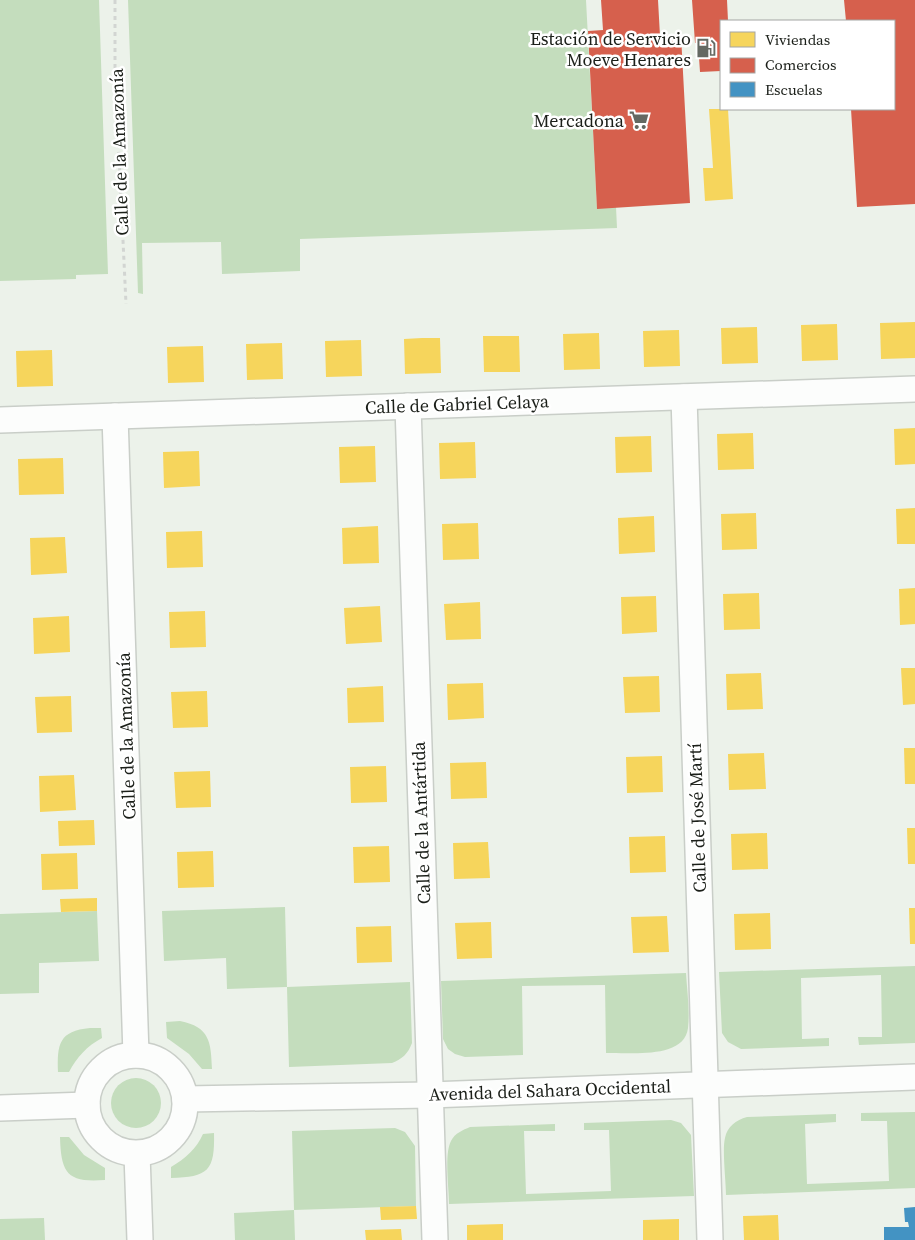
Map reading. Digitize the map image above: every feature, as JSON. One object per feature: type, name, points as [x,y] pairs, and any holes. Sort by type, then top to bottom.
[{"type":"street","name":"Calle de Gabriel Celaya","points":[[0,420],[915,389]]},
{"type":"street","name":"Calle de José Martí","points":[[684,397],[710,1240]]},
{"type":"street","name":"Calle de la Antártida","points":[[408,406],[435,1240]]},
{"type":"street","name":"Calle de la Amazonía","points":[[115,416],[136,1055]]},
{"type":"street","points":[[136,1055],[154,1058],[169,1068],[180,1082],[186,1099],[183,1120],[173,1137],[157,1149],[147,1153],[126,1153],[116,1149],[102,1140],[92,1126],[88,1116],[87,1106],[90,1086],[101,1070],[117,1059],[136,1055]]},
{"type":"street","name":"Avenida del Sahara Occidental","points":[[186,1099],[430,1095],[915,1077]]},
{"type":"street","points":[[0,1108],[87,1106]]},
{"type":"street","points":[[137,1154],[140,1240]]},
{"type":"path","name":"Calle de la Amazonía","points":[[115,0],[115,71],[126,304]]},
{"type":"green space","points":[[0,0],[99,0],[108,274],[76,275],[76,279],[0,281]]},
{"type":"green space","points":[[128,0],[586,0],[597,208],[616,207],[617,228],[300,239],[300,271],[222,274],[221,242],[142,243],[143,294],[138,293]]},
{"type":"green space","points":[[285,907],[287,987],[227,989],[226,958],[164,961],[162,911]]},
{"type":"green space","points":[[97,911],[99,961],[39,963],[39,993],[0,994],[0,914]]},
{"type":"green space","points":[[915,966],[915,1043],[859,1045],[858,1037],[882,1037],[881,975],[801,978],[802,1039],[829,1038],[829,1046],[741,1049],[728,1042],[722,1033],[719,972]]},
{"type":"green space","points":[[686,973],[689,1007],[688,1028],[684,1038],[677,1045],[666,1050],[641,1053],[606,1053],[605,985],[522,986],[523,1055],[465,1057],[455,1054],[448,1049],[443,1039],[441,981]]},
{"type":"green space","points":[[410,982],[412,1043],[409,1050],[399,1060],[392,1063],[289,1067],[287,987]]},
{"type":"green space","points":[[180,1021],[198,1027],[207,1037],[211,1051],[212,1069],[202,1069],[189,1054],[167,1038],[166,1022]]},
{"type":"green space","points":[[90,1028],[101,1028],[102,1038],[83,1052],[69,1072],[58,1072],[58,1054],[62,1041],[72,1032]]},
{"type":"green space","points":[[131,1078],[141,1078],[154,1085],[161,1098],[161,1108],[154,1121],[141,1128],[131,1128],[122,1124],[115,1117],[111,1108],[111,1098],[115,1089],[122,1082]]},
{"type":"green space","points":[[915,1112],[915,1188],[726,1195],[725,1138],[730,1127],[743,1118],[836,1114],[836,1122],[805,1124],[807,1184],[889,1181],[887,1121],[861,1121],[861,1113]]},
{"type":"green space","points":[[671,1120],[681,1123],[691,1135],[694,1196],[449,1204],[447,1162],[449,1147],[451,1141],[459,1132],[470,1127],[555,1124],[555,1131],[524,1131],[526,1194],[611,1191],[609,1130],[584,1130],[584,1123]]},
{"type":"green space","points":[[395,1128],[405,1132],[415,1146],[416,1206],[294,1210],[292,1131]]},
{"type":"green space","points":[[214,1133],[213,1156],[211,1164],[207,1169],[193,1176],[171,1178],[171,1167],[190,1153],[203,1134]]},
{"type":"green space","points":[[60,1137],[69,1137],[84,1155],[105,1168],[105,1180],[82,1180],[69,1173],[62,1159]]},
{"type":"green space","points":[[294,1210],[295,1240],[235,1240],[234,1213]]},
{"type":"green space","points":[[44,1218],[45,1240],[0,1240],[0,1219]]},
{"type":"building: Viviendas","points":[[709,109],[728,110],[733,199],[705,201],[703,168],[713,168]]},
{"type":"building: Viviendas","points":[[915,322],[915,358],[881,359],[880,323]]},
{"type":"building: Viviendas","points":[[837,324],[838,360],[802,361],[801,325]]},
{"type":"building: Viviendas","points":[[757,327],[758,363],[722,364],[721,328]]},
{"type":"building: Viviendas","points":[[679,330],[680,366],[644,367],[643,331]]},
{"type":"building: Viviendas","points":[[599,333],[600,369],[564,370],[563,334]]},
{"type":"building: Viviendas","points":[[483,336],[519,336],[520,372],[484,372]]},
{"type":"building: Viviendas","points":[[440,338],[441,373],[405,374],[404,339]]},
{"type":"building: Viviendas","points":[[361,340],[362,376],[326,377],[325,341]]},
{"type":"building: Viviendas","points":[[282,343],[283,379],[247,380],[246,344]]},
{"type":"building: Viviendas","points":[[203,346],[204,382],[168,383],[167,347]]},
{"type":"building: Viviendas","points":[[52,350],[53,386],[17,387],[16,351]]},
{"type":"building: Viviendas","points":[[915,428],[915,464],[895,465],[894,429]]},
{"type":"building: Viviendas","points":[[753,433],[754,469],[718,470],[717,434]]},
{"type":"building: Viviendas","points":[[651,436],[652,472],[616,473],[615,437]]},
{"type":"building: Viviendas","points":[[475,442],[476,478],[440,479],[439,443]]},
{"type":"building: Viviendas","points":[[375,446],[376,482],[340,483],[339,447]]},
{"type":"building: Viviendas","points":[[199,451],[200,486],[164,488],[163,452]]},
{"type":"building: Viviendas","points":[[63,458],[64,494],[19,495],[18,459]]},
{"type":"building: Viviendas","points":[[915,508],[915,544],[897,544],[896,509]]},
{"type":"building: Viviendas","points":[[756,513],[757,549],[722,550],[721,514]]},
{"type":"building: Viviendas","points":[[654,516],[655,552],[619,554],[618,518]]},
{"type":"building: Viviendas","points":[[478,523],[479,559],[443,560],[442,524]]},
{"type":"building: Viviendas","points":[[378,526],[379,563],[343,564],[342,528]]},
{"type":"building: Viviendas","points":[[202,531],[203,567],[167,568],[166,532]]},
{"type":"building: Viviendas","points":[[65,537],[67,573],[31,575],[30,538]]},
{"type":"building: Viviendas","points":[[915,588],[915,624],[900,625],[899,589]]},
{"type":"building: Viviendas","points":[[759,593],[760,629],[724,630],[723,594]]},
{"type":"building: Viviendas","points":[[656,596],[657,632],[622,634],[621,597]]},
{"type":"building: Viviendas","points":[[480,602],[481,639],[446,640],[444,604]]},
{"type":"building: Viviendas","points":[[380,606],[382,642],[346,644],[344,608]]},
{"type":"building: Viviendas","points":[[205,611],[206,647],[170,648],[169,612]]},
{"type":"building: Viviendas","points":[[69,616],[70,652],[34,654],[33,618]]},
{"type":"building: Viviendas","points":[[901,668],[915,668],[915,704],[903,705]]},
{"type":"building: Viviendas","points":[[761,673],[763,709],[727,710],[726,674]]},
{"type":"building: Viviendas","points":[[659,676],[660,712],[625,713],[623,677]]},
{"type":"building: Viviendas","points":[[483,683],[484,718],[448,720],[447,684]]},
{"type":"building: Viviendas","points":[[383,686],[384,722],[348,723],[347,688]]},
{"type":"building: Viviendas","points":[[207,691],[208,727],[173,728],[171,692]]},
{"type":"building: Viviendas","points":[[71,696],[72,732],[37,733],[35,697]]},
{"type":"building: Viviendas","points":[[904,748],[915,748],[915,784],[905,784]]},
{"type":"building: Viviendas","points":[[764,753],[766,789],[729,790],[728,754]]},
{"type":"building: Viviendas","points":[[662,756],[663,792],[627,793],[626,757]]},
{"type":"building: Viviendas","points":[[486,762],[487,798],[451,799],[450,763]]},
{"type":"building: Viviendas","points":[[386,766],[387,802],[351,803],[350,767]]},
{"type":"building: Viviendas","points":[[210,771],[211,807],[176,808],[174,772]]},
{"type":"building: Viviendas","points":[[74,775],[76,810],[40,812],[39,776]]},
{"type":"building: Viviendas","points":[[94,820],[95,845],[59,846],[58,821]]},
{"type":"building: Viviendas","points":[[907,828],[915,828],[915,864],[908,864]]},
{"type":"building: Viviendas","points":[[767,833],[768,869],[732,870],[731,834]]},
{"type":"building: Viviendas","points":[[665,836],[666,872],[630,873],[629,837]]},
{"type":"building: Viviendas","points":[[488,842],[490,878],[454,879],[453,843]]},
{"type":"building: Viviendas","points":[[389,846],[390,882],[354,883],[353,847]]},
{"type":"building: Viviendas","points":[[213,851],[214,887],[178,888],[177,852]]},
{"type":"building: Viviendas","points":[[77,853],[78,889],[42,890],[41,854]]},
{"type":"building: Viviendas","points":[[97,898],[97,911],[61,912],[60,899]]},
{"type":"building: Viviendas","points":[[909,908],[915,908],[915,944],[910,944]]},
{"type":"building: Viviendas","points":[[770,913],[771,949],[735,950],[734,914]]},
{"type":"building: Viviendas","points":[[667,916],[669,952],[633,953],[631,917]]},
{"type":"building: Viviendas","points":[[491,922],[492,958],[457,959],[455,923]]},
{"type":"building: Viviendas","points":[[391,926],[392,962],[357,963],[356,927]]},
{"type":"building: Viviendas","points":[[416,1206],[417,1219],[381,1220],[380,1207]]},
{"type":"building: Viviendas","points":[[778,1215],[779,1240],[744,1240],[743,1216]]},
{"type":"building: Viviendas","points":[[679,1219],[679,1240],[643,1240],[643,1220]]},
{"type":"building: Viviendas","points":[[503,1224],[503,1240],[467,1240],[467,1225]]},
{"type":"building: Viviendas","points":[[401,1229],[402,1240],[366,1240],[365,1230]]},
{"type":"building: Comercios","name":"Mercadona","points":[[601,0],[658,0],[660,36],[681,35],[690,203],[597,209],[588,31],[603,30]]},
{"type":"building: Comercios","name":"Estación de Servicio Moeve Henares","points":[[692,0],[727,0],[728,20],[720,20],[720,71],[700,72],[698,43],[695,43]]},
{"type":"building: Comercios","points":[[844,0],[915,0],[915,204],[857,207],[851,110],[895,110],[895,20],[846,20]]},
{"type":"building: Escuelas","points":[[915,1207],[915,1240],[884,1240],[884,1227],[909,1227],[908,1222],[905,1222],[904,1208]]},
{"type":"place","name":"Estación de Servicio Moeve Henares","points":[[706,48]]},
{"type":"place","name":"Mercadona","points":[[639,120]]}]
